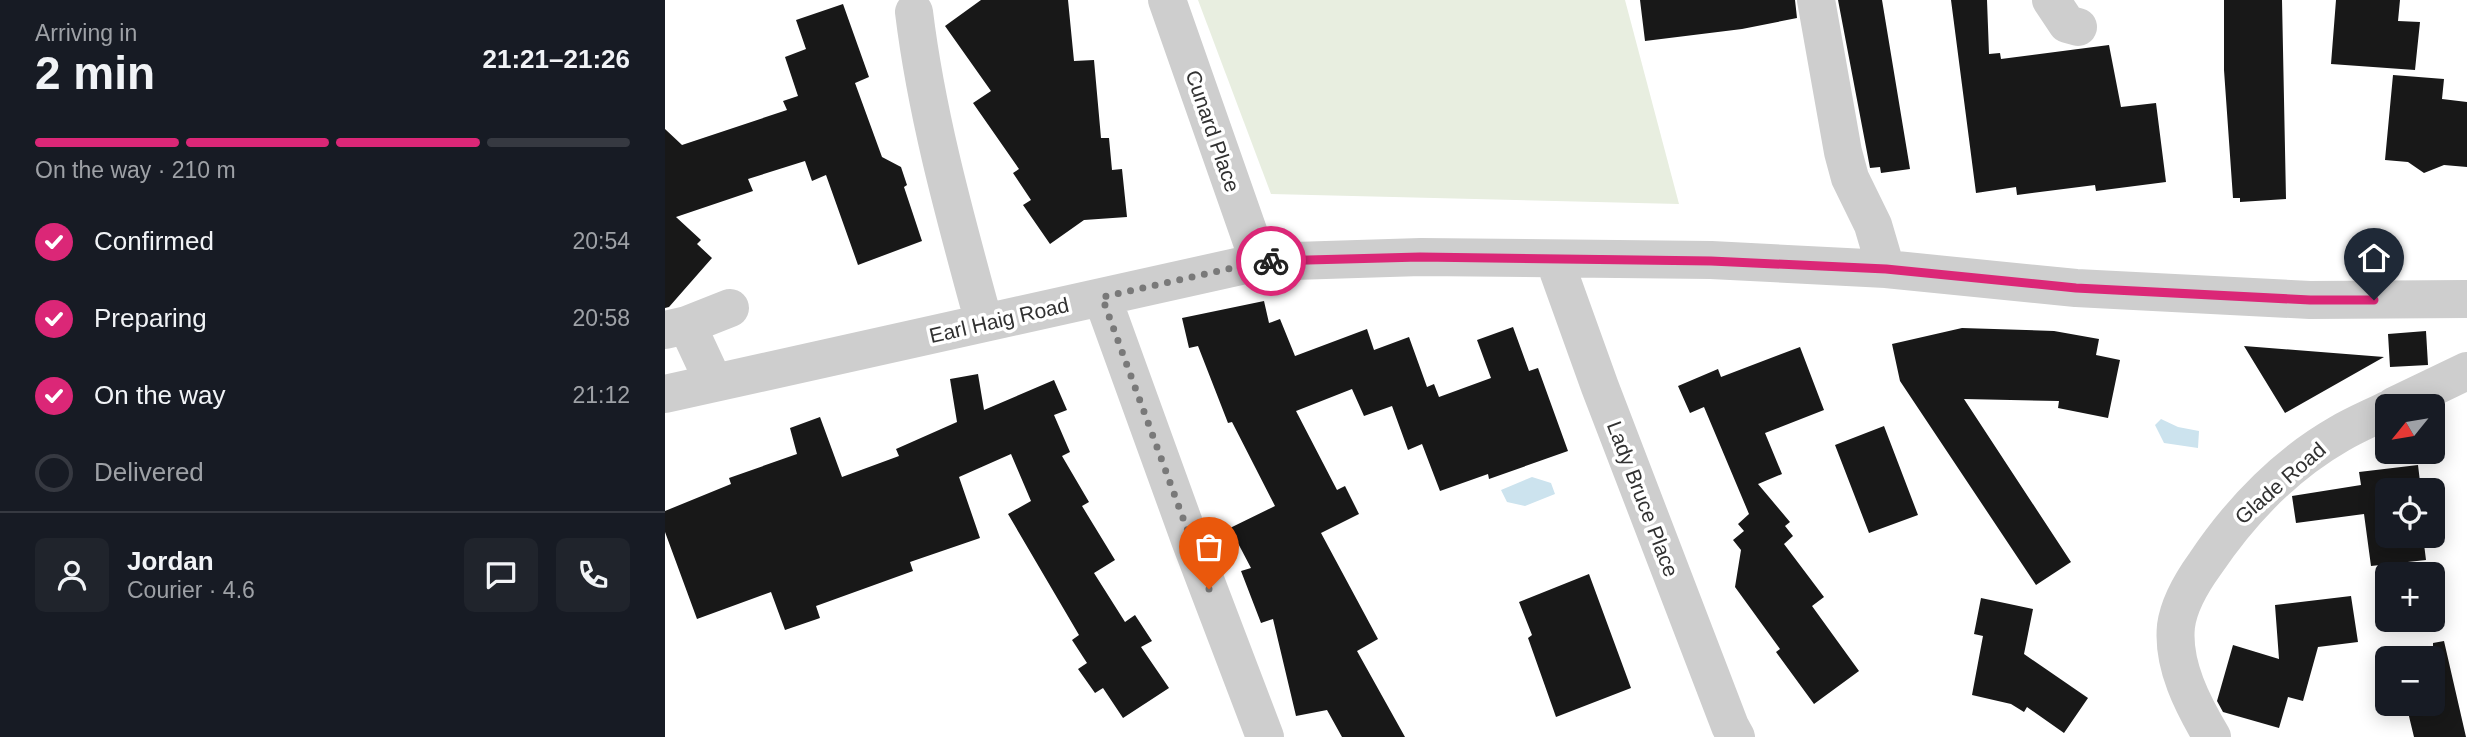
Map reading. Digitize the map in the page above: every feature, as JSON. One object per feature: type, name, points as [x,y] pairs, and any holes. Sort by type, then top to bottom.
[{"type":"street","name":"Cunard Place","points":[[1167,0],[1259,262]]},
{"type":"street","points":[[1816,0],[1843,152],[1850,178],[1873,225],[1886,269]]},
{"type":"street","points":[[2051,0],[2067,24],[2078,27]]},
{"type":"street","points":[[914,12],[920,65],[942,163],[984,323]]},
{"type":"street","name":"Earl Haig Road","points":[[665,394],[1259,262],[1420,257],[1711,261],[1886,269],[2076,288],[2310,300],[2467,299]]},
{"type":"street","name":"Lady Bruce Place","points":[[1554,259],[1662,551],[1736,737]]},
{"type":"street","points":[[1102,297],[1265,737]]},
{"type":"street","points":[[714,383],[676,328],[730,308]]},
{"type":"street","points":[[2419,394],[2467,371]]},
{"type":"street","name":"Glade Road","points":[[2212,737],[2199,714],[2178,663],[2176,627],[2181,606],[2194,580],[2229,529],[2260,496],[2302,459],[2339,434],[2375,416]]},
{"type":"shaded area","points":[[1198,0],[1625,0],[1679,204],[1271,194]]},
{"type":"water","points":[[2161,419],[2178,427],[2199,431],[2198,448],[2164,443],[2155,425]]},
{"type":"water","points":[[1532,477],[1551,483],[1555,494],[1525,506],[1507,502],[1501,490]]},
{"type":"building","points":[[981,0],[1068,0],[1074,61],[1094,60],[1101,138],[1109,138],[1112,170],[1122,169],[1127,217],[1084,220],[1050,244],[1023,205],[1031,200],[1013,173],[1019,169],[973,103],[991,91],[945,26]]},
{"type":"building","points":[[1640,0],[1795,0],[1797,18],[1742,29],[1645,41]]},
{"type":"building","points":[[1838,0],[1882,0],[1910,169],[1881,173],[1880,167],[1870,168]]},
{"type":"building","points":[[1951,0],[1987,0],[1989,54],[2000,53],[2001,59],[2109,45],[2121,107],[2156,103],[2166,182],[2096,191],[2095,185],[2017,195],[2016,187],[1976,193]]},
{"type":"building","points":[[2224,0],[2282,0],[2286,199],[2240,202],[2240,198],[2233,198],[2224,70]]},
{"type":"building","points":[[2336,0],[2400,0],[2398,21],[2420,22],[2415,70],[2331,64]]},
{"type":"building","points":[[843,4],[869,77],[855,83],[882,157],[901,167],[907,185],[904,187],[922,241],[858,265],[826,175],[812,181],[805,161],[748,179],[753,191],[676,217],[701,240],[697,244],[712,258],[669,307],[665,308],[665,129],[682,145],[787,110],[783,101],[798,96],[785,57],[806,49],[796,20]]},
{"type":"building","points":[[2393,75],[2444,79],[2442,99],[2467,102],[2467,167],[2444,165],[2424,173],[2408,162],[2385,160]]},
{"type":"building","points":[[1264,301],[1269,323],[1280,319],[1295,356],[1367,329],[1374,350],[1409,337],[1427,387],[1434,384],[1439,397],[1491,378],[1477,340],[1513,327],[1529,371],[1538,368],[1568,451],[1489,479],[1488,474],[1440,491],[1422,444],[1408,450],[1392,406],[1364,416],[1352,389],[1296,411],[1337,490],[1345,486],[1359,514],[1321,533],[1378,639],[1357,651],[1405,737],[1342,737],[1327,710],[1296,716],[1273,619],[1261,623],[1241,571],[1251,568],[1230,528],[1275,506],[1232,422],[1228,423],[1198,346],[1189,348],[1182,318]]},
{"type":"building","points":[[1962,328],[2054,331],[2099,339],[2096,355],[2120,360],[2108,418],[2058,408],[2059,401],[1964,399],[2071,562],[2036,585],[1900,381],[1892,344]]},
{"type":"building","points":[[2426,331],[2428,365],[2390,367],[2388,334]]},
{"type":"building","points":[[2244,346],[2384,357],[2285,413]]},
{"type":"building","points":[[1800,347],[1824,410],[1765,433],[1782,474],[1758,484],[1790,522],[1785,526],[1793,536],[1784,544],[1824,597],[1812,606],[1859,671],[1814,704],[1776,652],[1780,649],[1735,587],[1741,550],[1733,540],[1744,531],[1738,524],[1749,514],[1704,407],[1690,413],[1678,386],[1718,369],[1721,377]]},
{"type":"building","points":[[978,374],[984,410],[1054,380],[1067,410],[1054,415],[1070,452],[1062,456],[1089,502],[1082,506],[1115,560],[1094,573],[1125,622],[1135,615],[1152,641],[1141,647],[1169,688],[1123,718],[1103,688],[1095,693],[1078,669],[1087,663],[1072,640],[1079,635],[1008,514],[1031,501],[1011,454],[959,477],[980,538],[910,562],[913,571],[816,606],[820,618],[785,630],[771,592],[697,619],[665,532],[665,511],[731,484],[729,478],[797,454],[790,428],[820,417],[842,477],[899,456],[896,449],[957,422],[950,379]]},
{"type":"building","points":[[1884,426],[1918,515],[1869,533],[1835,445]]},
{"type":"building","points":[[2418,465],[2420,478],[2375,478],[2375,548],[2424,548],[2426,560],[2375,562],[2375,566],[2371,566],[2364,514],[2296,523],[2292,496],[2361,485],[2359,472]]},
{"type":"building","points":[[1589,574],[1631,688],[1556,717],[1528,638],[1532,635],[1519,602]]},
{"type":"building","points":[[2351,596],[2358,642],[2318,647],[2303,701],[2288,697],[2279,728],[2223,712],[2217,701],[2233,645],[2279,659],[2275,605]]},
{"type":"building","points":[[1981,598],[2033,609],[2024,654],[2088,698],[2064,733],[2027,707],[2024,712],[2011,704],[1972,695],[1983,636],[1974,634]]},
{"type":"building","points":[[2444,641],[2466,737],[2414,737],[2409,716],[2445,716],[2445,646],[2433,646],[2433,643]]},
{"type":"way so far","points":[[1209,589],[1102,297],[1271,261]]},
{"type":"route","points":[[1271,261],[1420,257],[1711,261],[1886,269],[2076,288],[2310,300],[2374,300]]}]
